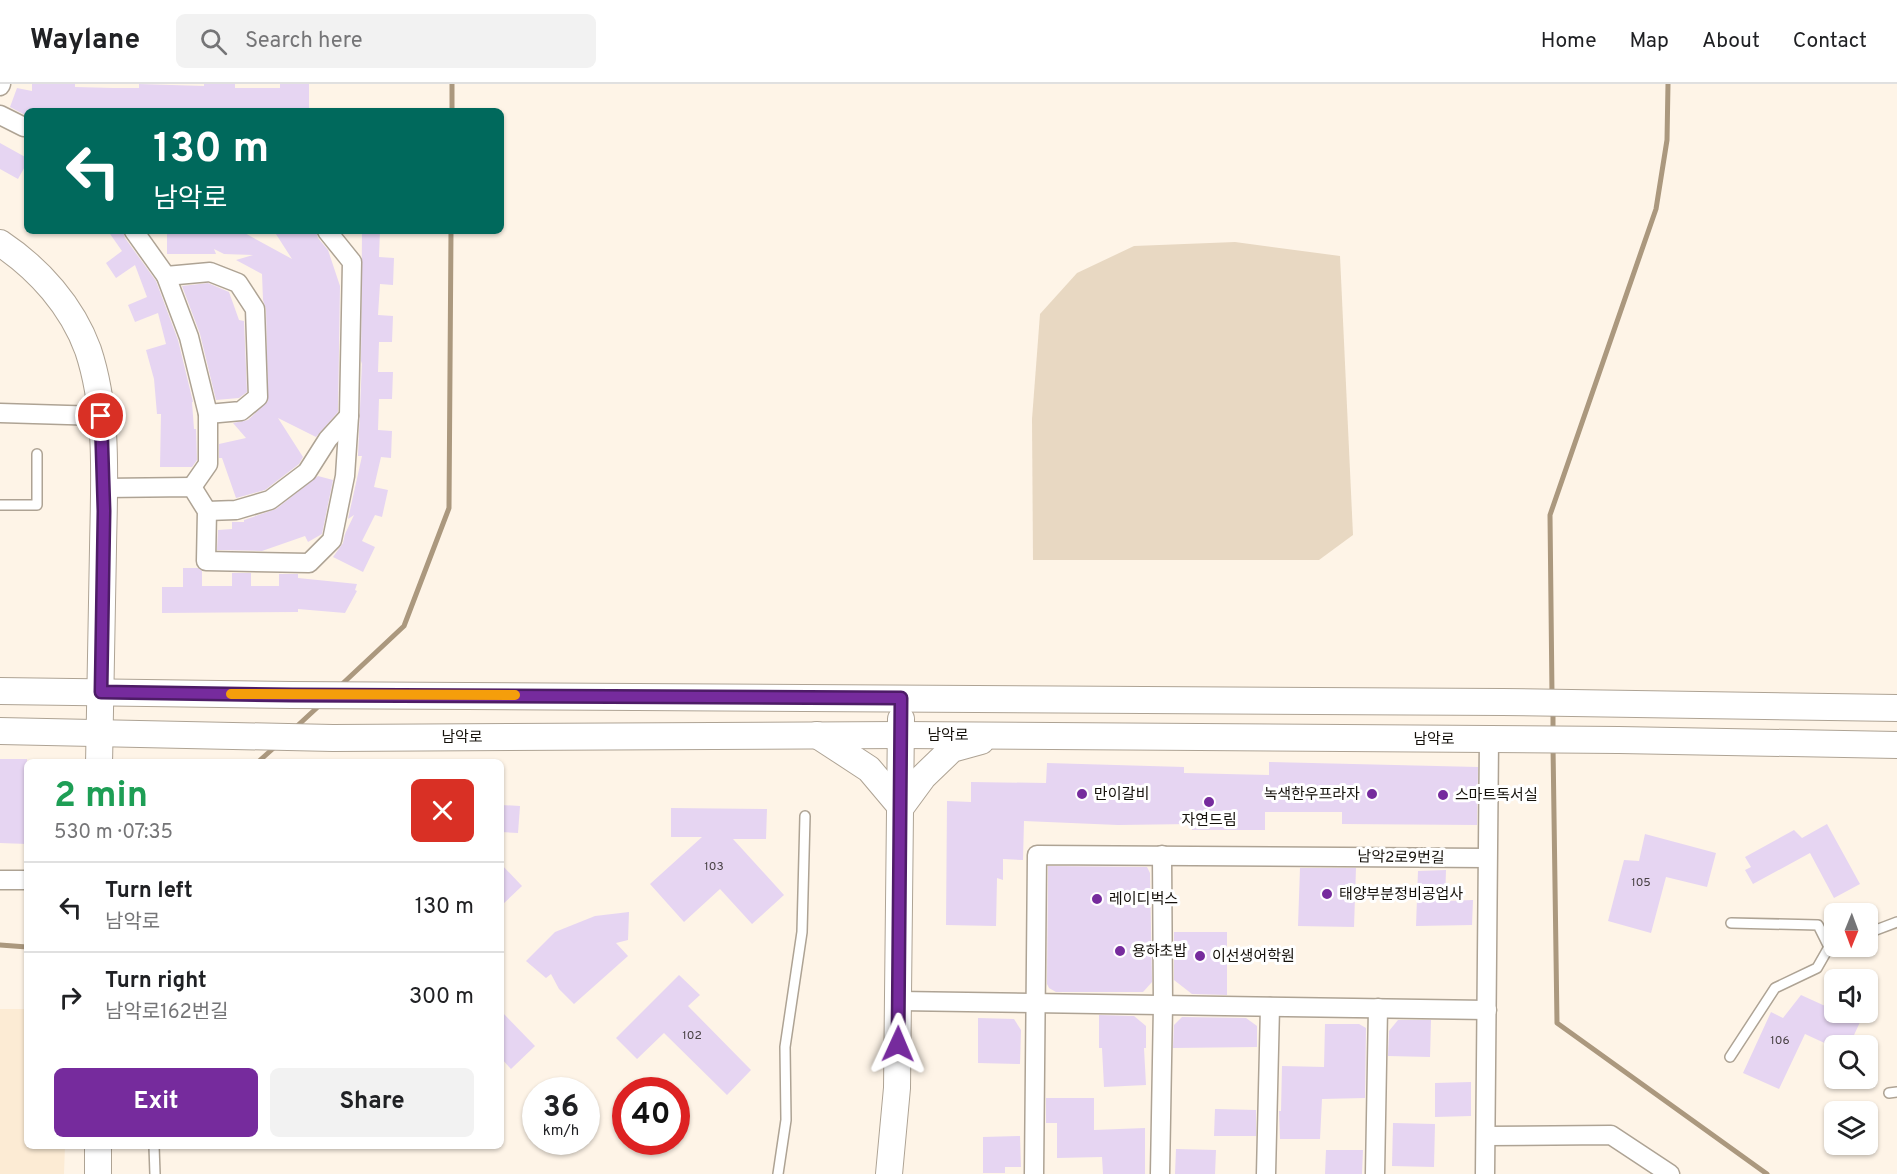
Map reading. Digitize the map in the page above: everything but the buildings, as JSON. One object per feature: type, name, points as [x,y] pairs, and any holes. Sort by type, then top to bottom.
[{"type":"street","points":[[0,115],[24,127]]},
{"type":"street","points":[[136,234],[166,276],[189,337],[208,414],[208,464],[192,487]]},
{"type":"street","points":[[192,487],[207,511],[206,561],[309,563],[332,540],[345,476],[349,416],[352,262],[329,234]]},
{"type":"street","points":[[0,243],[38,273],[58,294],[87,348],[96,380],[101,416],[103,488],[99,759]]},
{"type":"street","points":[[166,276],[210,272],[238,283],[255,309],[258,398],[241,411],[208,414]]},
{"type":"street","points":[[0,413],[101,416]]},
{"type":"street","points":[[207,511],[237,510],[270,500],[307,472],[328,440],[349,416]]},
{"type":"street","points":[[103,488],[192,487]]},
{"type":"street","points":[[0,691],[292,695],[1502,702],[1897,708]]},
{"type":"street","points":[[890,1174],[897,1088],[901,698]]},
{"type":"street","name":"남악로","points":[[0,731],[229,734],[333,738],[1001,735],[1619,740],[1897,745]]},
{"type":"street","points":[[817,735],[869,769],[901,807]]},
{"type":"street","points":[[901,807],[923,777],[952,749],[1001,735]]},
{"type":"street","points":[[1485,1174],[1487,858],[1497,739]]},
{"type":"street","name":"남악2로9번길","points":[[1034,1174],[1037,855],[1487,858]]},
{"type":"street","points":[[1160,1174],[1163,1005],[1162,855]]},
{"type":"street","points":[[0,880],[24,880]]},
{"type":"street","points":[[899,1001],[1486,1010]]},
{"type":"street","points":[[1266,1174],[1269,1006]]},
{"type":"street","points":[[1375,1174],[1378,1008]]},
{"type":"street","points":[[1486,1136],[1611,1135],[1670,1174]]},
{"type":"street","points":[[98,1149],[98,1174]]},
{"type":"lane","points":[[0,505],[37,506],[36,454]]},
{"type":"lane","points":[[778,1174],[786,1120],[785,1047],[802,932],[805,816]]},
{"type":"lane","points":[[1878,929],[1897,922]]},
{"type":"lane","points":[[1731,923],[1818,925],[1824,934]]},
{"type":"lane","points":[[1730,1057],[1775,988],[1817,968],[1824,957]]},
{"type":"lane","points":[[154,1149],[155,1174]]},
{"type":"shaded area","points":[[1235,242],[1340,256],[1353,535],[1319,560],[1033,560],[1032,419],[1040,314],[1077,273],[1134,246]]},
{"type":"shaded area","points":[[0,1009],[24,1009],[24,1149],[65,1149],[64,1174],[0,1174]]},
{"type":"waterway","points":[[452,84],[452,108]]},
{"type":"waterway","points":[[1552,695],[1550,515],[1656,209],[1667,140],[1668,84]]},
{"type":"waterway","points":[[339,687],[404,626],[449,508],[451,234]]},
{"type":"waterway","points":[[295,728],[321,704]]},
{"type":"waterway","points":[[1553,710],[1553,734]]},
{"type":"waterway","points":[[261,759],[277,745]]},
{"type":"waterway","points":[[1553,746],[1557,1023],[1767,1174]]},
{"type":"waterway","points":[[0,945],[24,947]]},
{"type":"slow traffic","points":[[231,694],[515,695]]},
{"type":"place","name":"만이갈비","points":[[1082,794]]},
{"type":"place","name":"녹색한우프라자","points":[[1372,794]]},
{"type":"place","name":"스마트독서실","points":[[1443,795]]},
{"type":"place","name":"자연드림","points":[[1209,802]]},
{"type":"place","name":"태양부분정비공업사","points":[[1327,894]]},
{"type":"place","name":"레이디벅스","points":[[1097,899]]},
{"type":"place","name":"용하초밥","points":[[1120,951]]},
{"type":"place","name":"이선생어학원","points":[[1200,956]]},
{"type":"route","points":[[101,416],[104,511],[101,692],[901,698],[898,1044]]}]
